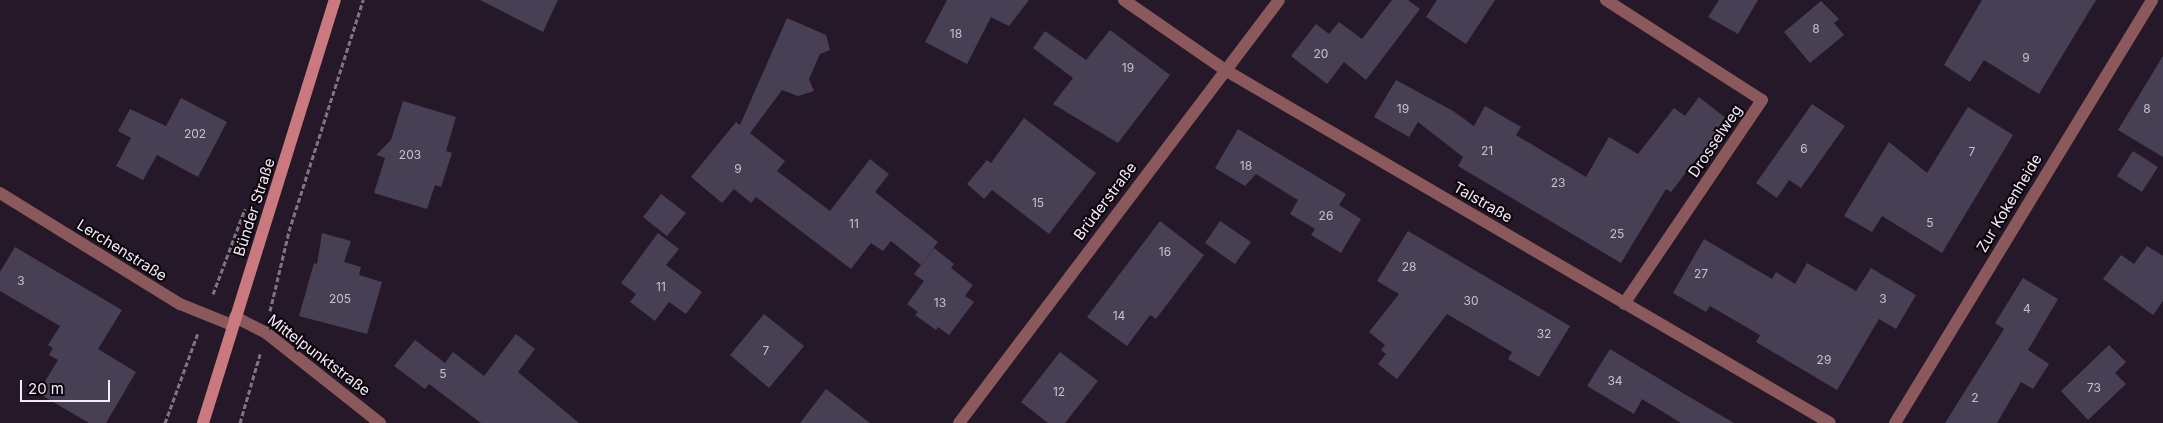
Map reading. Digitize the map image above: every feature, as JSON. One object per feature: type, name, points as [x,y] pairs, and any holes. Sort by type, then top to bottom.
[{"type":"main road","name":"Bünder Straße","points":[[203,423],[335,0]]},
{"type":"street","name":"Talstraße","points":[[1124,0],[1225,70],[1830,423]]},
{"type":"street","name":"Brüderstraße","points":[[959,423],[1279,0]]},
{"type":"street","name":"Drosselweg","points":[[1606,0],[1762,100],[1624,304]]},
{"type":"street","name":"Zur Kokenheide","points":[[1895,423],[2152,0]]},
{"type":"street","name":"Lerchenstraße","points":[[0,193],[180,304],[204,316],[234,321]]},
{"type":"street","name":"Mittelpunktstraße","points":[[234,321],[265,332],[380,423]]},
{"type":"path","points":[[240,423],[265,332],[289,232],[363,0]]},
{"type":"path","points":[[165,423],[246,206]]},
{"type":"building","points":[[480,0],[558,0],[543,32]]},
{"type":"building","points":[[947,0],[1029,0],[1009,26],[991,17],[967,64],[925,42]]},
{"type":"building","points":[[1392,0],[1408,0],[1420,9],[1366,80],[1344,62],[1327,84],[1291,56],[1316,24],[1329,34],[1339,22],[1362,39]]},
{"type":"building","points":[[1437,0],[1495,0],[1466,44],[1426,17]]},
{"type":"building","points":[[1719,0],[1758,0],[1738,34],[1708,17]]},
{"type":"building","points":[[1982,0],[2096,0],[2039,94],[1984,60],[1970,82],[1944,65]]},
{"type":"building","points":[[1821,1],[1839,19],[1834,23],[1844,35],[1810,63],[1784,32]]},
{"type":"building","points":[[787,18],[826,35],[830,50],[820,54],[809,79],[814,91],[798,96],[782,90],[750,133],[785,161],[777,171],[830,211],[870,159],[889,174],[875,192],[938,242],[921,265],[891,241],[883,251],[871,243],[851,269],[756,197],[751,203],[734,189],[722,203],[691,177],[736,122],[740,125]]},
{"type":"building","points":[[1110,30],[1170,75],[1118,143],[1053,104],[1073,78],[1033,48],[1045,31],[1086,60]]},
{"type":"building","points":[[2163,56],[2163,157],[2118,130]]},
{"type":"building","points":[[1396,80],[1453,111],[1474,126],[1485,106],[1521,127],[1516,135],[1586,177],[1609,137],[1638,154],[1674,108],[1685,116],[1699,97],[1732,123],[1703,161],[1698,157],[1671,192],[1666,189],[1621,263],[1458,166],[1463,157],[1418,122],[1409,137],[1374,117]]},
{"type":"building","points":[[181,98],[227,122],[198,177],[157,155],[143,180],[116,166],[131,138],[118,131],[130,109],[166,126]]},
{"type":"building","points":[[403,101],[456,117],[446,151],[452,153],[441,187],[435,185],[427,209],[374,193],[385,158],[376,155],[391,140]]},
{"type":"building","points":[[1812,104],[1845,126],[1801,188],[1789,180],[1777,198],[1756,183]]},
{"type":"building","points":[[1968,107],[2013,135],[1942,253],[1882,216],[1872,232],[1844,216],[1889,142],[1927,173]]},
{"type":"building","points":[[1024,118],[1096,173],[1049,234],[992,190],[984,199],[967,184],[987,160],[991,163]]},
{"type":"building","points":[[1238,129],[1346,194],[1339,205],[1361,219],[1341,253],[1311,235],[1315,229],[1290,214],[1298,200],[1256,174],[1245,186],[1215,168]]},
{"type":"building","points":[[2133,151],[2158,167],[2142,192],[2117,176]]},
{"type":"building","points":[[661,194],[686,213],[667,236],[643,217]]},
{"type":"building","points":[[1160,221],[1204,255],[1156,319],[1150,315],[1127,346],[1087,317]]},
{"type":"building","points":[[1220,221],[1251,242],[1235,264],[1205,243]]},
{"type":"building","points":[[1408,231],[1570,326],[1539,377],[1508,359],[1512,352],[1447,314],[1397,379],[1378,364],[1386,354],[1381,350],[1385,345],[1369,332],[1399,294],[1377,281]]},
{"type":"building","points":[[322,233],[351,241],[344,262],[361,267],[359,275],[382,282],[367,334],[299,316],[314,263],[317,264]]},
{"type":"building","points":[[658,233],[679,249],[666,265],[702,292],[686,314],[669,302],[655,321],[630,302],[636,294],[621,283]]},
{"type":"building","points":[[1704,239],[1772,279],[1776,272],[1795,284],[1807,263],[1856,291],[1871,268],[1916,295],[1896,329],[1879,319],[1837,390],[1756,342],[1760,335],[1710,306],[1706,312],[1673,293]]},
{"type":"building","points":[[2147,246],[2163,256],[2163,301],[2153,315],[2103,279],[2121,255],[2134,264]]},
{"type":"building","points":[[15,247],[122,310],[98,349],[136,372],[106,423],[89,423],[38,393],[58,360],[49,355],[53,348],[48,345],[60,326],[0,291],[0,272]]},
{"type":"building","points":[[934,248],[954,264],[951,268],[973,285],[965,296],[974,302],[949,335],[938,327],[936,330],[915,315],[918,312],[907,304],[924,281],[914,274]]},
{"type":"building","points":[[2023,278],[2058,299],[2028,350],[2049,364],[2033,389],[2021,382],[1997,423],[1945,423],[2004,329],[1995,323]]},
{"type":"building","points":[[764,314],[804,346],[769,388],[730,355]]},
{"type":"building","points":[[516,334],[535,349],[518,372],[579,423],[481,423],[429,384],[425,389],[394,366],[415,340],[445,363],[453,352],[484,376]]},
{"type":"building","points":[[2109,345],[2126,362],[2115,373],[2126,384],[2088,420],[2061,391]]},
{"type":"building","points":[[1610,349],[1734,423],[1681,423],[1642,399],[1634,414],[1587,386]]},
{"type":"building","points":[[1060,352],[1098,381],[1065,423],[1048,423],[1021,402]]},
{"type":"building","points":[[826,389],[870,423],[800,423]]}]
